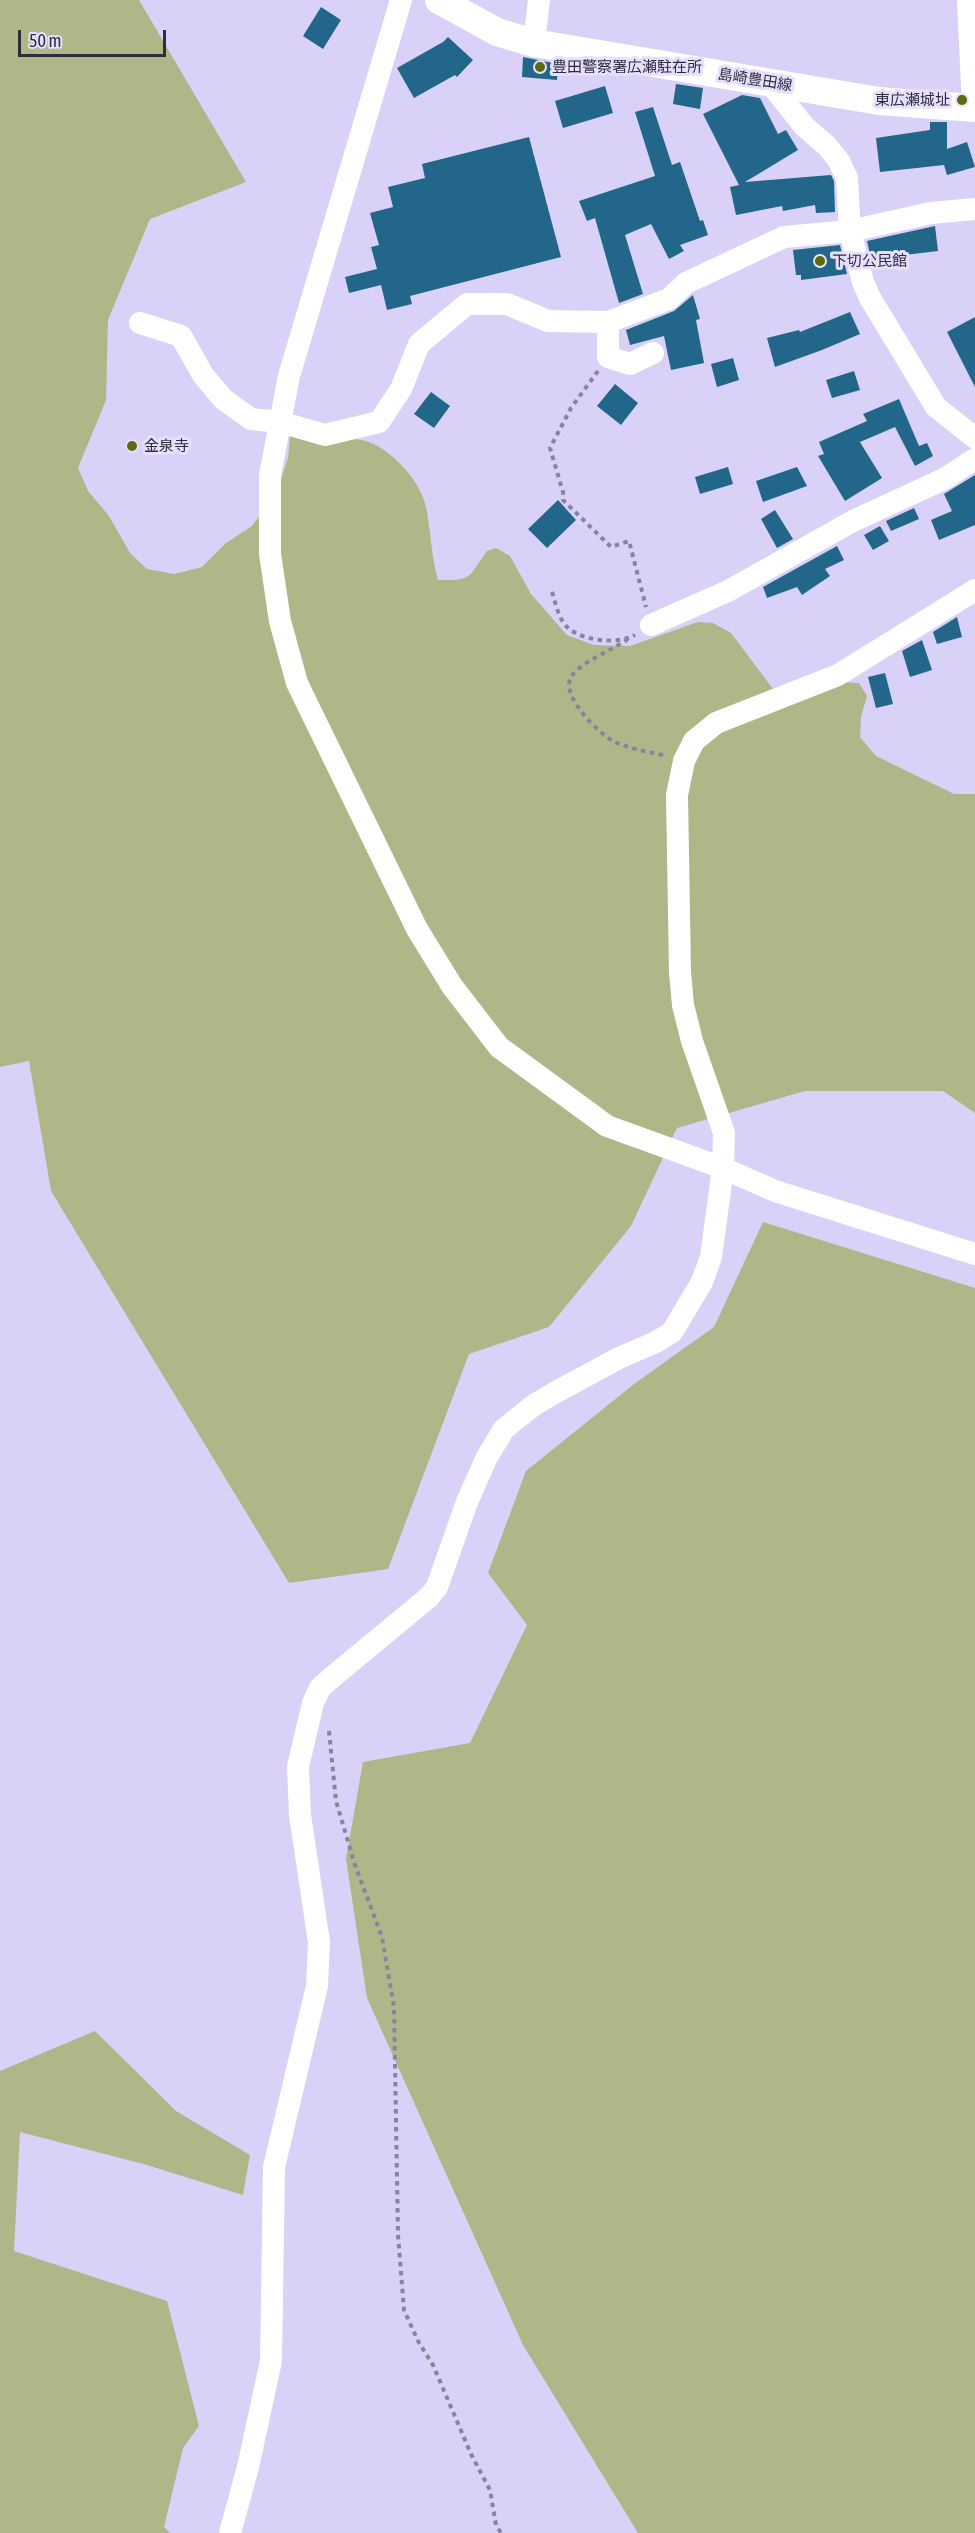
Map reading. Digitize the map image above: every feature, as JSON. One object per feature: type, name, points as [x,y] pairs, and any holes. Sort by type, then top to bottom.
[{"type":"main road","name":"島崎豊田線","points":[[439,0],[497,32],[534,43],[879,101],[974,108]]},
{"type":"street","points":[[401,0],[289,376],[270,475],[270,554],[280,621],[297,683],[417,929],[452,986],[499,1047],[607,1126],[723,1168],[775,1191],[975,1254]]},
{"type":"street","points":[[534,43],[539,0]]},
{"type":"street","points":[[968,0],[974,108]]},
{"type":"street","points":[[769,82],[804,126],[827,146],[839,161],[847,178],[850,231],[863,282],[870,298],[936,407],[975,438]]},
{"type":"street","points":[[140,323],[182,336],[202,375],[223,399],[251,419],[280,422],[325,435],[379,422],[401,389],[419,344],[467,304],[507,304],[548,321],[608,322],[669,299],[686,283],[784,237],[850,231],[931,213],[975,209]]},
{"type":"street","points":[[608,322],[608,357],[630,364],[653,353]]},
{"type":"street","points":[[651,625],[728,591],[853,521],[945,479],[975,459]]},
{"type":"street","points":[[230,2533],[248,2467],[271,2361],[274,2167],[317,1986],[319,1942],[316,1912],[297,1790],[302,1744],[313,1703],[320,1688],[429,1597],[437,1587],[467,1502],[487,1457],[504,1430],[534,1405],[556,1392],[672,1332],[702,1282],[711,1257],[723,1168],[724,1133],[692,1041],[683,1005],[681,983],[677,795],[684,761],[694,741],[716,723],[838,675],[974,591]]},
{"type":"path","points":[[608,357],[572,408],[550,447],[563,492],[563,500],[611,547],[628,541],[651,625]]},
{"type":"path","points":[[552,592],[558,612],[566,626],[579,635],[601,639],[632,637],[609,652],[581,665],[570,678],[567,686],[570,695],[600,732],[614,741],[684,761]]},
{"type":"path","points":[[329,1723],[336,1801],[355,1864],[382,1937],[394,2007],[398,2235],[404,2310],[418,2341],[433,2365],[471,2454],[490,2490],[496,2525],[501,2533]]},
{"type":"green space","points":[[0,0],[139,0],[246,182],[150,219],[108,320],[106,400],[78,468],[88,491],[109,516],[130,553],[147,569],[174,574],[202,567],[226,543],[252,526],[277,491],[288,458],[290,436],[342,438],[369,442],[387,452],[405,469],[423,497],[438,580],[465,578],[487,551],[496,548],[510,556],[531,594],[567,635],[594,645],[630,646],[698,622],[713,623],[731,633],[776,693],[837,682],[859,683],[867,696],[861,717],[860,737],[876,756],[954,794],[975,794],[975,1113],[943,1091],[805,1091],[677,1128],[631,1226],[549,1327],[469,1354],[388,1569],[289,1583],[51,1191],[29,1061],[0,1067]]},
{"type":"green space","points":[[763,1222],[975,1288],[975,2533],[638,2533],[523,2345],[367,1998],[346,1859],[363,1762],[470,1743],[527,1625],[488,1573],[526,1471],[634,1384],[714,1327]]},
{"type":"green space","points":[[95,2031],[176,2111],[250,2155],[243,2195],[147,2165],[20,2132],[14,2251],[167,2301],[199,2426],[183,2448],[164,2527],[170,2533],[0,2533],[0,2071]]},
{"type":"building","points":[[321,7],[341,20],[323,49],[303,36]]},
{"type":"building","points":[[448,37],[473,60],[457,77],[455,75],[414,98],[397,68]]},
{"type":"building","points":[[523,57],[558,64],[557,80],[522,77]]},
{"type":"building","points":[[676,84],[703,88],[700,109],[673,104]]},
{"type":"building","points":[[605,86],[613,113],[563,128],[555,101]]},
{"type":"building","points":[[742,95],[760,98],[778,134],[786,130],[798,150],[745,182],[831,175],[834,181],[835,212],[816,213],[815,205],[783,211],[782,206],[736,215],[730,187],[739,185],[703,114]]},
{"type":"building","points":[[653,107],[672,165],[680,162],[700,221],[703,220],[708,235],[680,245],[684,251],[669,259],[651,224],[625,235],[643,294],[619,303],[595,218],[587,221],[579,201],[655,176],[635,112]]},
{"type":"building","points":[[930,122],[947,122],[947,149],[967,142],[975,167],[947,175],[944,165],[880,172],[876,138],[930,130]]},
{"type":"building","points":[[529,137],[561,257],[410,296],[412,304],[387,310],[381,285],[349,293],[345,277],[377,269],[371,247],[379,245],[370,213],[393,207],[388,187],[425,178],[422,164]]},
{"type":"building","points":[[935,226],[938,251],[871,259],[867,241]]},
{"type":"building","name":"下切公民館","points":[[840,245],[847,274],[801,280],[801,275],[796,275],[793,250]]},
{"type":"building","points":[[693,295],[700,319],[696,320],[704,363],[671,370],[664,336],[630,345],[626,330],[674,311]]},
{"type":"building","points":[[850,312],[860,334],[775,367],[767,338],[799,330],[800,332]]},
{"type":"building","points":[[975,317],[975,387],[947,332]]},
{"type":"building","points":[[733,358],[739,380],[717,387],[711,364]]},
{"type":"building","points":[[854,371],[860,390],[832,398],[826,380]]},
{"type":"building","points":[[615,384],[638,403],[621,425],[597,406]]},
{"type":"building","points":[[431,392],[450,406],[434,428],[414,414]]},
{"type":"building","points":[[899,399],[919,446],[927,443],[933,456],[915,466],[895,427],[860,442],[882,478],[845,501],[818,456],[824,454],[819,442],[867,421],[863,414]]},
{"type":"building","points":[[728,467],[733,484],[700,494],[695,477]]},
{"type":"building","points":[[797,467],[807,486],[763,502],[756,481]]},
{"type":"building","points":[[975,475],[975,525],[939,540],[931,520],[952,511],[944,494]]},
{"type":"building","points":[[558,500],[576,520],[547,548],[528,529]]},
{"type":"building","points":[[914,508],[919,519],[891,531],[886,521]]},
{"type":"building","points":[[775,510],[793,539],[777,548],[761,519]]},
{"type":"building","points":[[880,526],[889,541],[873,550],[864,535]]},
{"type":"building","points":[[837,546],[844,560],[825,569],[830,576],[802,595],[797,587],[767,598],[763,587]]},
{"type":"building","points":[[957,617],[962,637],[937,644],[933,632]]},
{"type":"building","points":[[922,640],[932,670],[910,677],[902,651]]},
{"type":"building","points":[[885,673],[893,704],[876,708],[868,677]]},
{"type":"place","name":"豊田警察署広瀬駐在所","points":[[540,67]]},
{"type":"place","name":"東広瀬城址","points":[[962,100]]},
{"type":"place","name":"下切公民館","points":[[820,261]]},
{"type":"place","name":"金泉寺","points":[[132,446]]}]
